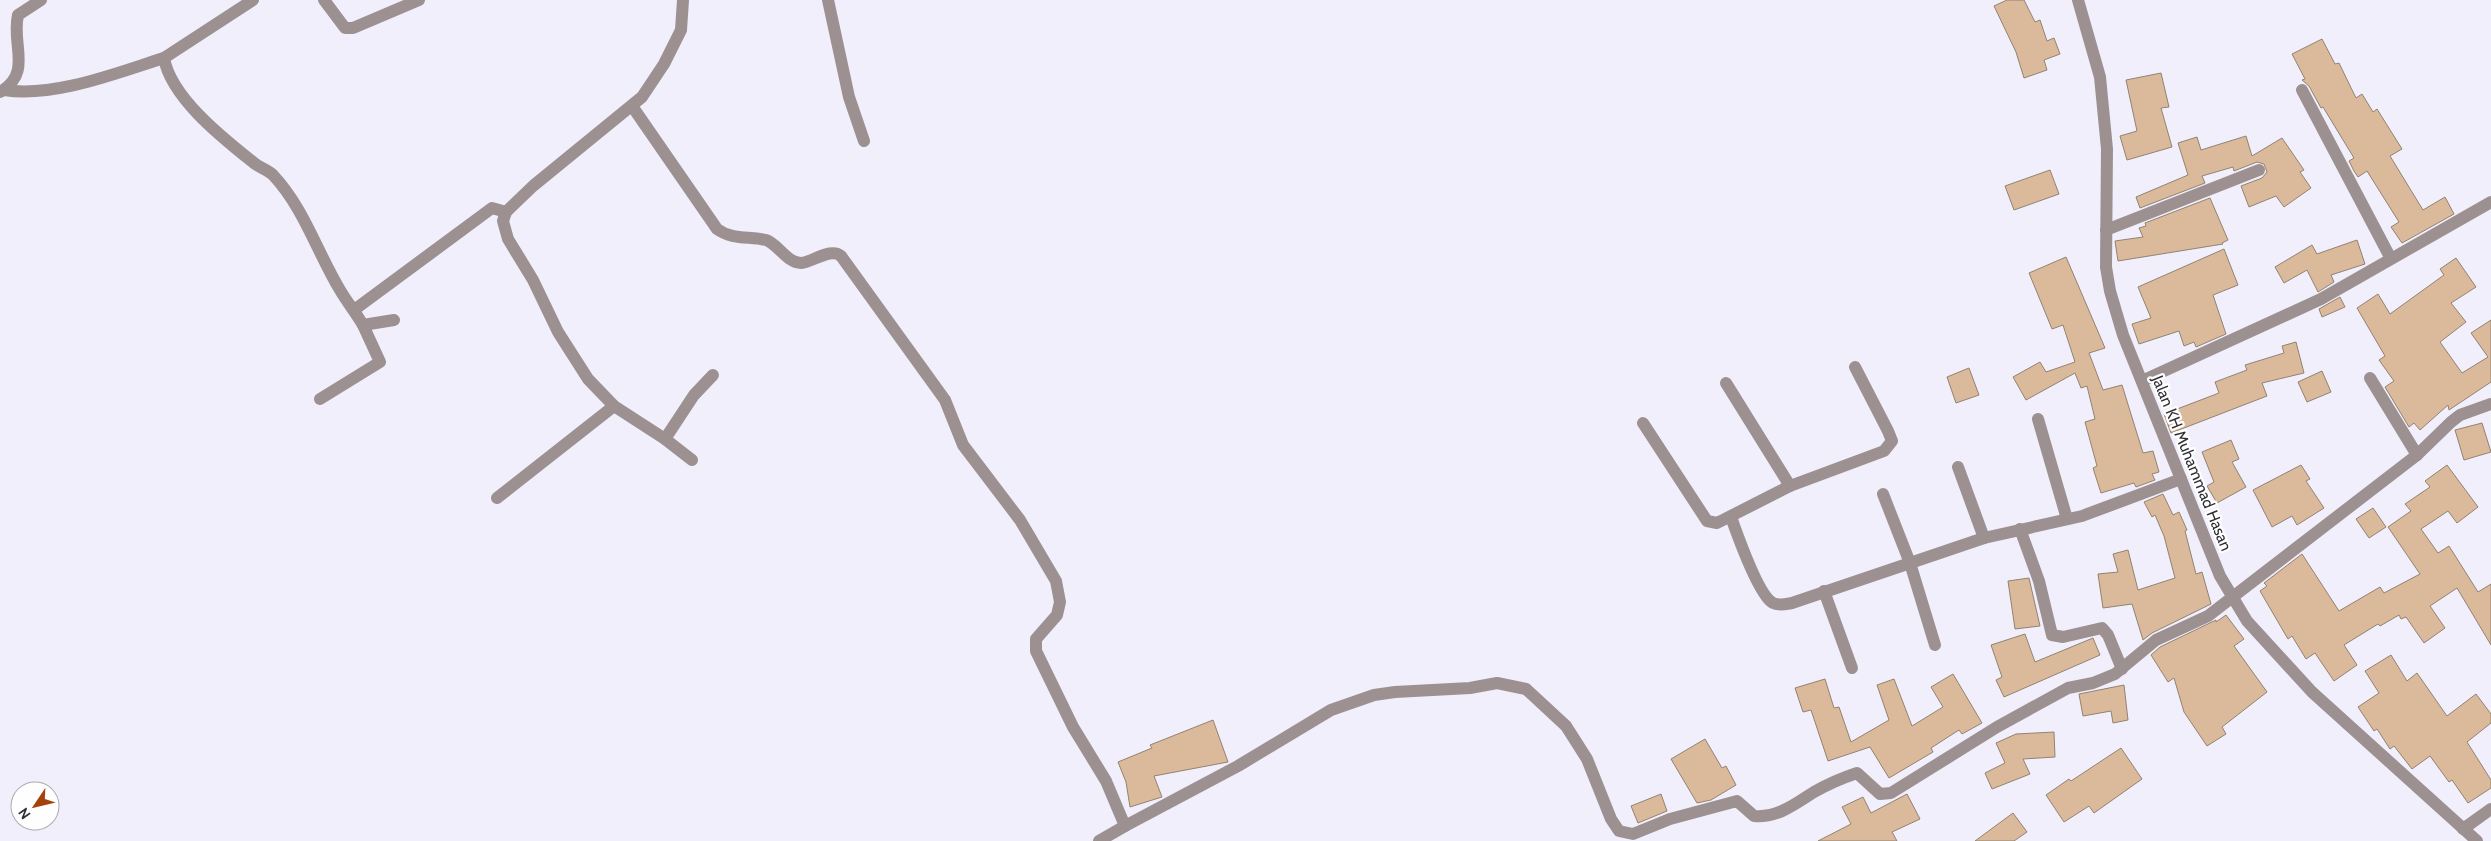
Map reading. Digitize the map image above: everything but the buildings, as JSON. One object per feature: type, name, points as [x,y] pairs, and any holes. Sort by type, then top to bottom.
[{"type":"street","points":[[2,91],[15,80],[19,65],[16,24],[18,15],[41,0]]},
{"type":"street","points":[[2,91],[20,92],[57,88],[164,58],[253,0]]},
{"type":"street","points":[[324,0],[345,28],[353,28],[419,0]]},
{"type":"street","points":[[683,0],[681,30],[649,88],[632,106],[580,145],[506,212],[503,221],[508,239],[533,280],[558,332],[588,379],[614,406],[665,439],[692,460]]},
{"type":"street","points":[[828,0],[850,97],[864,141]]},
{"type":"street","name":"Jalan KH Muhammad Hasan","points":[[2078,0],[2100,76],[2107,148],[2106,267],[2110,291],[2123,335],[2220,576],[2230,596],[2247,621],[2312,692],[2476,841]]},
{"type":"street","points":[[164,58],[171,78],[209,125],[225,141],[256,165],[272,174],[307,223],[340,290],[363,325],[380,362],[320,399]]},
{"type":"street","points":[[2302,90],[2390,258]]},
{"type":"street","points":[[632,106],[717,229],[732,236],[767,240],[790,259],[800,263],[838,253],[930,378],[950,408],[963,445],[1020,520],[1056,581],[1060,602],[1057,615],[1036,639],[1036,651],[1073,727],[1106,781],[1125,826]]},
{"type":"street","points":[[2106,230],[2259,170]]},
{"type":"street","points":[[2142,381],[2321,299],[2491,202]]},
{"type":"street","points":[[354,310],[492,208],[506,212]]},
{"type":"street","points":[[363,325],[394,320]]},
{"type":"street","points":[[1643,423],[1708,521],[1717,523],[1790,486],[1873,457],[1890,446],[1892,441],[1888,431],[1855,367]]},
{"type":"street","points":[[665,439],[694,395],[713,375]]},
{"type":"street","points":[[2370,378],[2417,455]]},
{"type":"street","points":[[1726,382],[1790,486]]},
{"type":"street","points":[[1099,841],[1238,766],[1331,710],[1374,695],[1395,692],[1461,689],[1497,683],[1526,689],[1566,726],[1587,759],[1616,826],[1620,830],[1633,834],[1670,819],[1737,801],[1754,816],[1775,814],[1794,806],[1837,780],[1857,773],[1880,794],[1891,793],[1997,726],[2068,688],[2094,683],[2122,669],[2156,640],[2208,616],[2230,596],[2417,455],[2460,415],[2491,404]]},
{"type":"street","points":[[497,498],[614,406]]},
{"type":"street","points":[[2038,419],[2067,519]]},
{"type":"street","points":[[1958,467],[1984,538]]},
{"type":"street","points":[[1731,517],[1763,591],[1772,603],[1779,605],[1792,603],[1984,538],[2067,519],[2131,499],[2181,479]]},
{"type":"street","points":[[1883,494],[1910,563],[1935,645]]},
{"type":"street","points":[[2020,530],[2039,581],[2052,635],[2063,637],[2102,628],[2108,634],[2122,669]]},
{"type":"street","points":[[1824,591],[1852,668]]},
{"type":"street","points":[[2463,829],[2491,809]]}]
